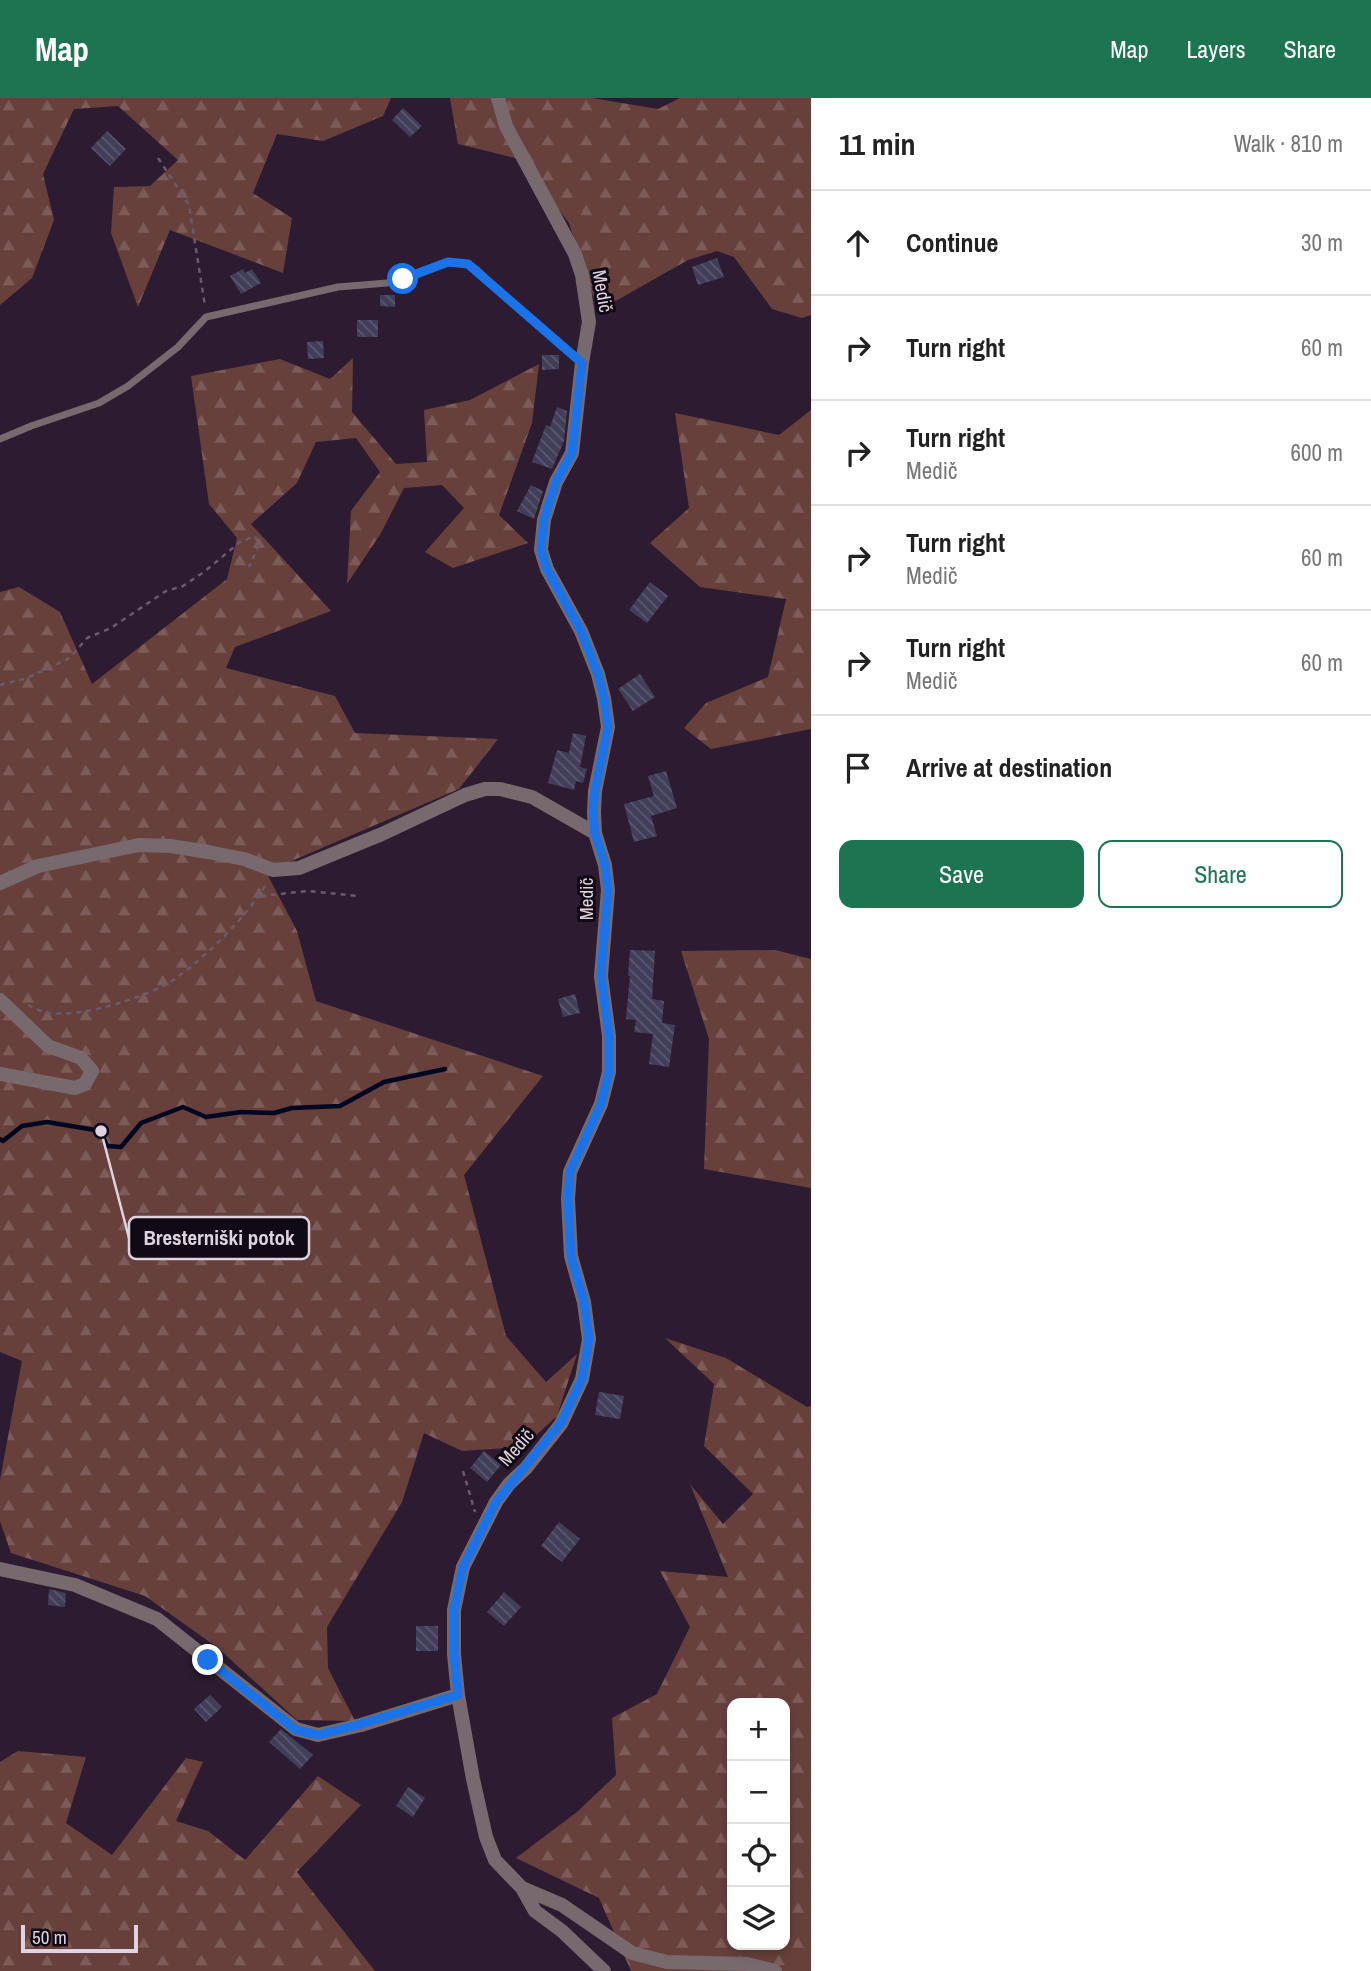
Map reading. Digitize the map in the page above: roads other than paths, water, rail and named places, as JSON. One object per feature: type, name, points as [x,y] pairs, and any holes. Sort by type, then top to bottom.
[{"type":"street","name":"Medič","points":[[498,98],[506,126],[568,236],[582,275],[589,322],[572,453],[556,482],[544,520],[541,550],[547,569],[581,631],[604,698],[608,727],[595,791],[595,833],[605,865],[608,890],[601,975],[609,1035],[609,1072],[601,1104],[570,1172],[568,1199],[571,1256],[584,1302],[589,1339],[582,1379],[561,1423],[503,1493],[463,1567],[454,1610],[458,1695],[486,1837],[495,1860],[522,1888],[562,1905],[632,1953],[667,1962],[747,1964],[775,1971]]},
{"type":"street","points":[[0,883],[38,866],[139,845],[171,846],[208,852],[244,859],[273,870],[299,868],[382,834],[465,794],[485,789],[500,789],[532,797],[595,833]]},
{"type":"street","points":[[0,1000],[48,1046],[81,1058],[92,1071],[85,1084],[75,1088],[0,1074]]},
{"type":"street","points":[[0,1569],[75,1585],[157,1619],[296,1730],[318,1735],[458,1695]]},
{"type":"street","points":[[522,1888],[535,1911],[562,1931],[604,1971]]},
{"type":"lane","points":[[0,439],[99,403],[128,386],[177,347],[206,317],[338,287],[387,283],[448,262],[458,262],[476,269],[582,363]]},
{"type":"waterway","points":[[0,1139],[3,1141],[22,1126],[47,1122],[101,1131],[107,1146],[121,1147],[141,1123],[183,1107],[206,1117],[241,1112],[274,1113],[292,1108],[340,1106],[384,1082],[445,1069]]},
{"type":"place","name":"Bresterniški potok","points":[[101,1131]]}]
